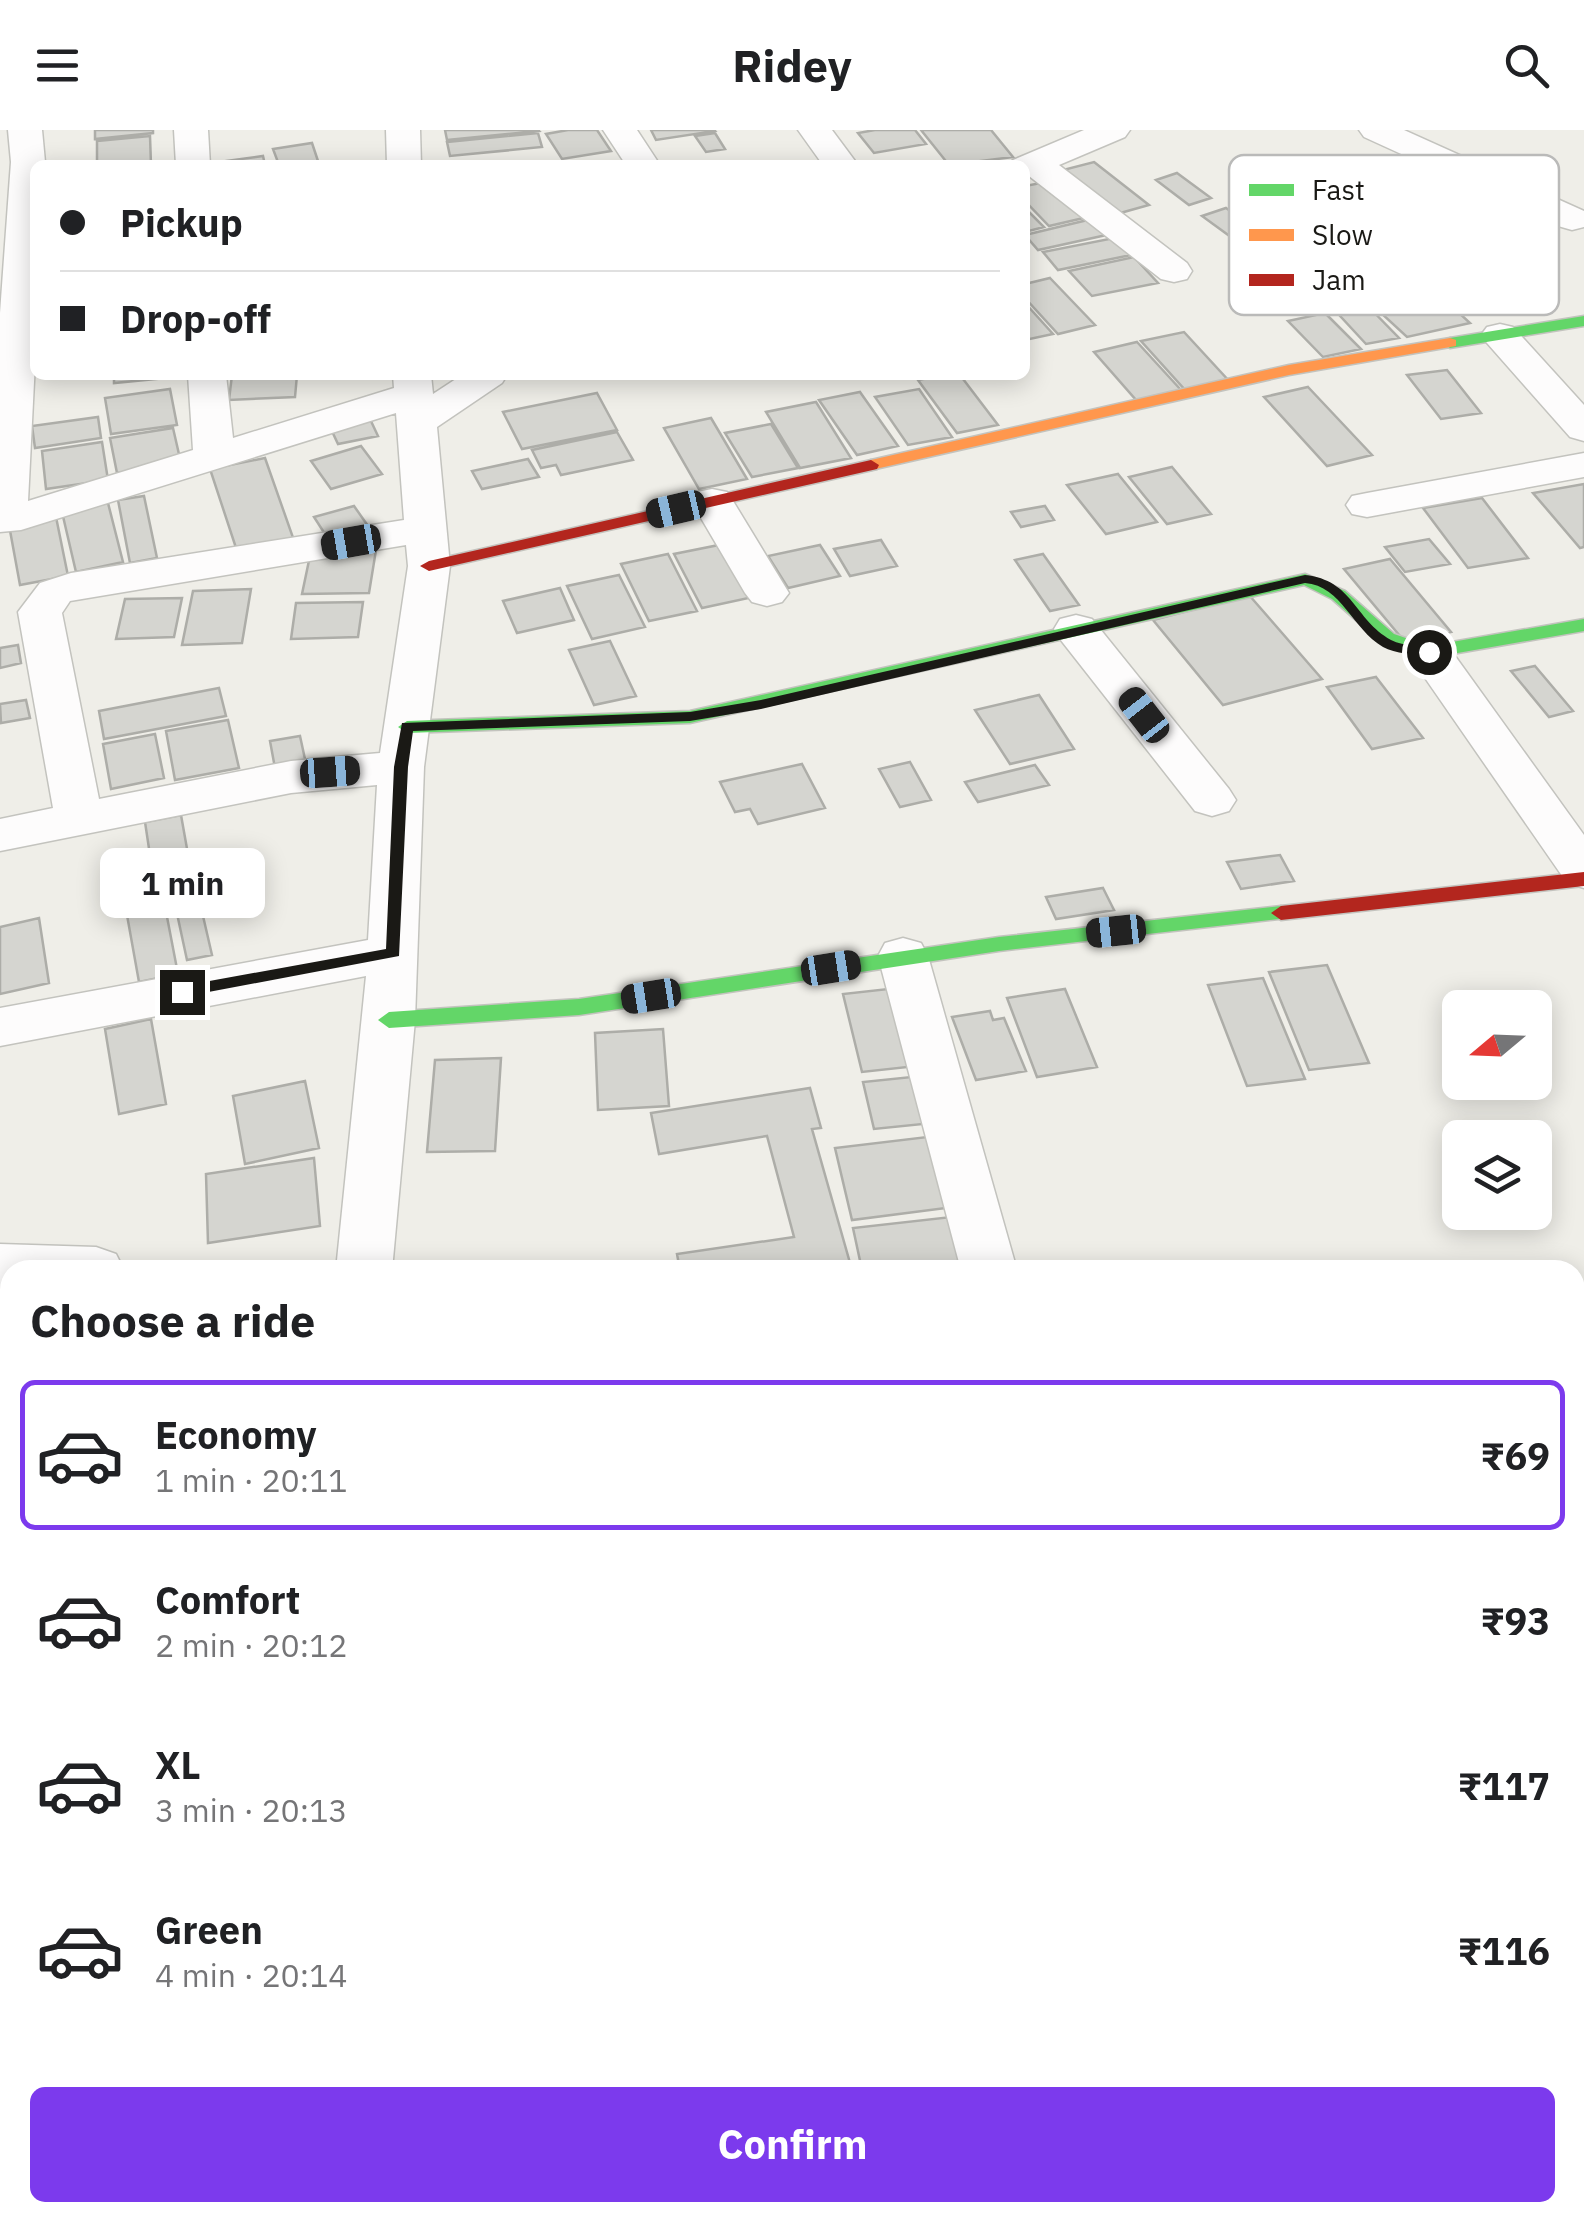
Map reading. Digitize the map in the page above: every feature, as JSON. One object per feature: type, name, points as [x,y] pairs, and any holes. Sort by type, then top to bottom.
[{"type":"main road","points":[[427,547],[712,501],[1289,370],[1584,321]]},
{"type":"main road","points":[[404,747],[690,717],[761,704],[1305,579],[1323,580],[1334,588],[1367,628],[1389,645],[1429,652],[1584,625]]},
{"type":"main road","points":[[389,1020],[580,1007],[903,956],[1584,879]]},
{"type":"street","points":[[25,130],[28,162],[6,521],[472,380]]},
{"type":"street","points":[[191,130],[193,160]]},
{"type":"street","points":[[403,130],[404,160]]},
{"type":"street","points":[[620,130],[639,160]]},
{"type":"street","points":[[815,130],[837,160]]},
{"type":"street","points":[[1022,130],[1036,163],[1174,271]]},
{"type":"street","points":[[1036,163],[1113,130]]},
{"type":"street","points":[[1376,130],[1431,155]]},
{"type":"street","points":[[1500,334],[1584,429]]},
{"type":"street","points":[[207,380],[214,455]]},
{"type":"street","points":[[365,1260],[389,1020],[404,747],[427,547],[414,398]]},
{"type":"street","points":[[1367,505],[1584,465]]},
{"type":"street","points":[[712,501],[767,593]]},
{"type":"street","points":[[79,818],[40,612],[44,601],[71,586],[427,547]]},
{"type":"street","points":[[1076,629],[1212,800]]},
{"type":"street","points":[[1429,652],[1584,871]]},
{"type":"street","points":[[0,836],[291,777],[404,747]]},
{"type":"street","points":[[0,1028],[393,952]]},
{"type":"street","points":[[903,956],[986,1260]]},
{"type":"building","points":[[95,130],[153,130],[153,133],[95,139]]},
{"type":"building","points":[[445,130],[538,130],[539,131],[447,140]]},
{"type":"building","points":[[597,130],[611,151],[562,159],[546,134]]},
{"type":"building","points":[[651,130],[714,130],[715,131],[656,140]]},
{"type":"building","points":[[915,130],[926,144],[874,153],[858,133]]},
{"type":"building","points":[[921,130],[991,130],[1013,157],[989,160],[945,160]]},
{"type":"building","points":[[538,133],[542,147],[450,156],[447,142]]},
{"type":"building","points":[[715,133],[725,149],[706,152],[695,136]]},
{"type":"building","points":[[150,136],[151,160],[97,160],[97,141]]},
{"type":"building","points":[[312,143],[318,160],[277,160],[273,149]]},
{"type":"building","points":[[1094,162],[1149,205],[1113,215],[1059,171]]},
{"type":"building","points":[[1177,173],[1211,198],[1189,205],[1156,180]]},
{"type":"building","points":[[1051,181],[1088,217],[1049,226],[1030,206],[1030,185]]},
{"type":"building","points":[[1229,210],[1229,236],[1202,216]]},
{"type":"building","points":[[1030,213],[1044,227],[1030,231]]},
{"type":"building","points":[[1096,218],[1111,234],[1038,250],[1030,241],[1030,234]]},
{"type":"building","points":[[1114,238],[1131,255],[1058,270],[1043,252]]},
{"type":"building","points":[[1134,257],[1158,283],[1092,296],[1069,271]]},
{"type":"building","points":[[1050,278],[1095,325],[1058,334],[1030,303],[1030,283]]},
{"type":"building","points":[[1030,309],[1053,334],[1030,339]]},
{"type":"building","points":[[1327,315],[1361,349],[1323,357],[1288,321]]},
{"type":"building","points":[[1339,315],[1377,315],[1399,338],[1366,344]]},
{"type":"building","points":[[1383,315],[1461,315],[1470,323],[1407,337]]},
{"type":"building","points":[[1184,332],[1230,382],[1187,392],[1141,341]]},
{"type":"building","points":[[1137,342],[1181,390],[1137,401],[1094,352]]},
{"type":"building","points":[[1447,370],[1481,413],[1441,419],[1407,375]]},
{"type":"building","points":[[231,380],[297,380],[295,397],[229,400]]},
{"type":"building","points":[[918,380],[964,380],[998,425],[957,433]]},
{"type":"building","points":[[1308,387],[1372,455],[1327,466],[1264,397]]},
{"type":"building","points":[[170,389],[177,425],[111,434],[105,398]]},
{"type":"building","points":[[919,389],[952,437],[908,445],[875,397]]},
{"type":"building","points":[[860,392],[898,446],[857,455],[819,400]]},
{"type":"building","points":[[597,393],[617,430],[522,449],[503,412]]},
{"type":"building","points":[[816,402],[851,458],[800,468],[766,412]]},
{"type":"building","points":[[98,417],[101,438],[35,448],[32,426]]},
{"type":"building","points":[[711,418],[747,479],[699,489],[664,428]]},
{"type":"building","points":[[370,419],[378,436],[338,444],[330,427]]},
{"type":"building","points":[[771,424],[798,468],[752,477],[725,433]]},
{"type":"building","points":[[173,428],[181,463],[117,473],[110,438]]},
{"type":"building","points":[[617,432],[633,460],[561,475],[556,465],[541,468],[532,450]]},
{"type":"building","points":[[102,442],[108,480],[46,489],[42,451]]},
{"type":"building","points":[[361,446],[382,474],[331,489],[311,461]]},
{"type":"building","points":[[265,458],[297,549],[240,560],[210,469]]},
{"type":"building","points":[[528,459],[539,477],[482,489],[472,471]]},
{"type":"building","points":[[1172,467],[1211,514],[1167,524],[1129,477]]},
{"type":"building","points":[[1118,474],[1157,522],[1106,534],[1067,485]]},
{"type":"building","points":[[1584,484],[1584,547],[1580,548],[1533,493]]},
{"type":"building","points":[[144,496],[157,558],[130,563],[118,500]]},
{"type":"building","points":[[1482,498],[1528,558],[1468,568],[1423,508]]},
{"type":"building","points":[[108,503],[123,562],[76,572],[62,512]]},
{"type":"building","points":[[354,506],[373,533],[332,545],[314,517]]},
{"type":"building","points":[[1045,506],[1054,520],[1021,527],[1011,512]]},
{"type":"building","points":[[56,517],[68,576],[20,585],[9,525]]},
{"type":"building","points":[[1429,539],[1450,564],[1405,572],[1385,547]]},
{"type":"building","points":[[881,540],[897,566],[850,576],[834,549]]},
{"type":"building","points":[[729,543],[758,596],[702,608],[674,554]]},
{"type":"building","points":[[820,545],[840,576],[788,588],[768,556]]},
{"type":"building","points":[[376,550],[369,593],[302,594],[311,551]]},
{"type":"building","points":[[668,554],[697,611],[649,621],[621,564]]},
{"type":"building","points":[[1043,554],[1079,605],[1050,611],[1015,560]]},
{"type":"building","points":[[1390,559],[1451,632],[1405,642],[1344,569]]},
{"type":"building","points":[[619,575],[645,627],[592,639],[567,586]]},
{"type":"building","points":[[560,588],[574,620],[517,633],[503,601]]},
{"type":"building","points":[[251,589],[242,643],[182,645],[193,591]]},
{"type":"building","points":[[1249,595],[1322,679],[1223,705],[1153,620]]},
{"type":"building","points":[[182,598],[174,637],[116,639],[125,599]]},
{"type":"building","points":[[363,602],[358,637],[291,639],[296,603]]},
{"type":"building","points":[[610,641],[636,696],[594,705],[569,650]]},
{"type":"building","points":[[18,645],[21,663],[0,668],[0,648]]},
{"type":"building","points":[[1535,666],[1573,711],[1549,717],[1511,671]]},
{"type":"building","points":[[1376,677],[1423,738],[1372,749],[1327,687]]},
{"type":"building","points":[[219,688],[226,716],[104,739],[99,711]]},
{"type":"building","points":[[1039,695],[1074,749],[1010,764],[975,710]]},
{"type":"building","points":[[26,700],[30,718],[1,723],[0,704]]},
{"type":"building","points":[[228,720],[239,768],[175,780],[166,731]]},
{"type":"building","points":[[155,734],[164,778],[111,789],[103,744]]},
{"type":"building","points":[[300,736],[308,773],[277,779],[270,741]]},
{"type":"building","points":[[910,762],[931,800],[900,807],[879,769]]},
{"type":"building","points":[[802,764],[825,808],[758,824],[750,809],[735,812],[720,782]]},
{"type":"building","points":[[1035,765],[1049,785],[978,802],[965,782]]},
{"type":"building","points":[[181,815],[194,888],[156,895],[145,822]]},
{"type":"building","points":[[1280,855],[1294,881],[1241,889],[1227,862]]},
{"type":"building","points":[[1103,888],[1114,910],[1056,919],[1046,897]]},
{"type":"building","points":[[197,890],[212,955],[187,960],[173,895]]},
{"type":"building","points":[[163,896],[178,974],[139,982],[125,904]]},
{"type":"building","points":[[39,918],[49,983],[0,994],[0,927]]},
{"type":"building","points":[[1327,965],[1369,1063],[1309,1070],[1269,972]]},
{"type":"building","points":[[1263,978],[1305,1079],[1247,1086],[1208,985]]},
{"type":"building","points":[[897,988],[917,1066],[862,1072],[843,994]]},
{"type":"building","points":[[1065,989],[1097,1067],[1037,1077],[1007,998]]},
{"type":"building","points":[[990,1011],[993,1020],[1004,1018],[1026,1071],[976,1080],[952,1017]]},
{"type":"building","points":[[151,1019],[166,1104],[119,1114],[105,1029]]},
{"type":"building","points":[[663,1029],[669,1106],[598,1110],[595,1033]]},
{"type":"building","points":[[501,1058],[495,1151],[427,1152],[435,1060]]},
{"type":"building","points":[[921,1076],[933,1123],[874,1129],[863,1082]]},
{"type":"building","points":[[305,1081],[319,1148],[245,1164],[233,1096]]},
{"type":"building","points":[[810,1088],[821,1128],[812,1129],[849,1260],[678,1260],[677,1254],[794,1237],[767,1136],[659,1154],[651,1113]]},
{"type":"building","points":[[927,1137],[946,1208],[852,1220],[835,1148]]},
{"type":"building","points":[[314,1158],[320,1226],[208,1243],[206,1174]]},
{"type":"building","points":[[951,1217],[961,1260],[860,1260],[853,1228]]},
{"type":"traffic: fast","points":[[1450,343],[1584,321]]},
{"type":"traffic: fast","points":[[407,727],[690,717],[1305,579],[1338,595],[1388,638],[1429,652],[1584,625]]},
{"type":"traffic: fast","points":[[389,1020],[579,1007],[999,944],[1281,913]]},
{"type":"traffic: slow","points":[[871,465],[1289,370],[1450,343]]},
{"type":"traffic: jam","points":[[429,566],[871,465]]},
{"type":"traffic: jam","points":[[1281,913],[1584,879]]},
{"type":"route","points":[[182,992],[393,952],[401,767],[407,726],[690,717],[1305,579],[1323,580],[1334,588],[1367,628],[1389,645],[1429,652]]}]
